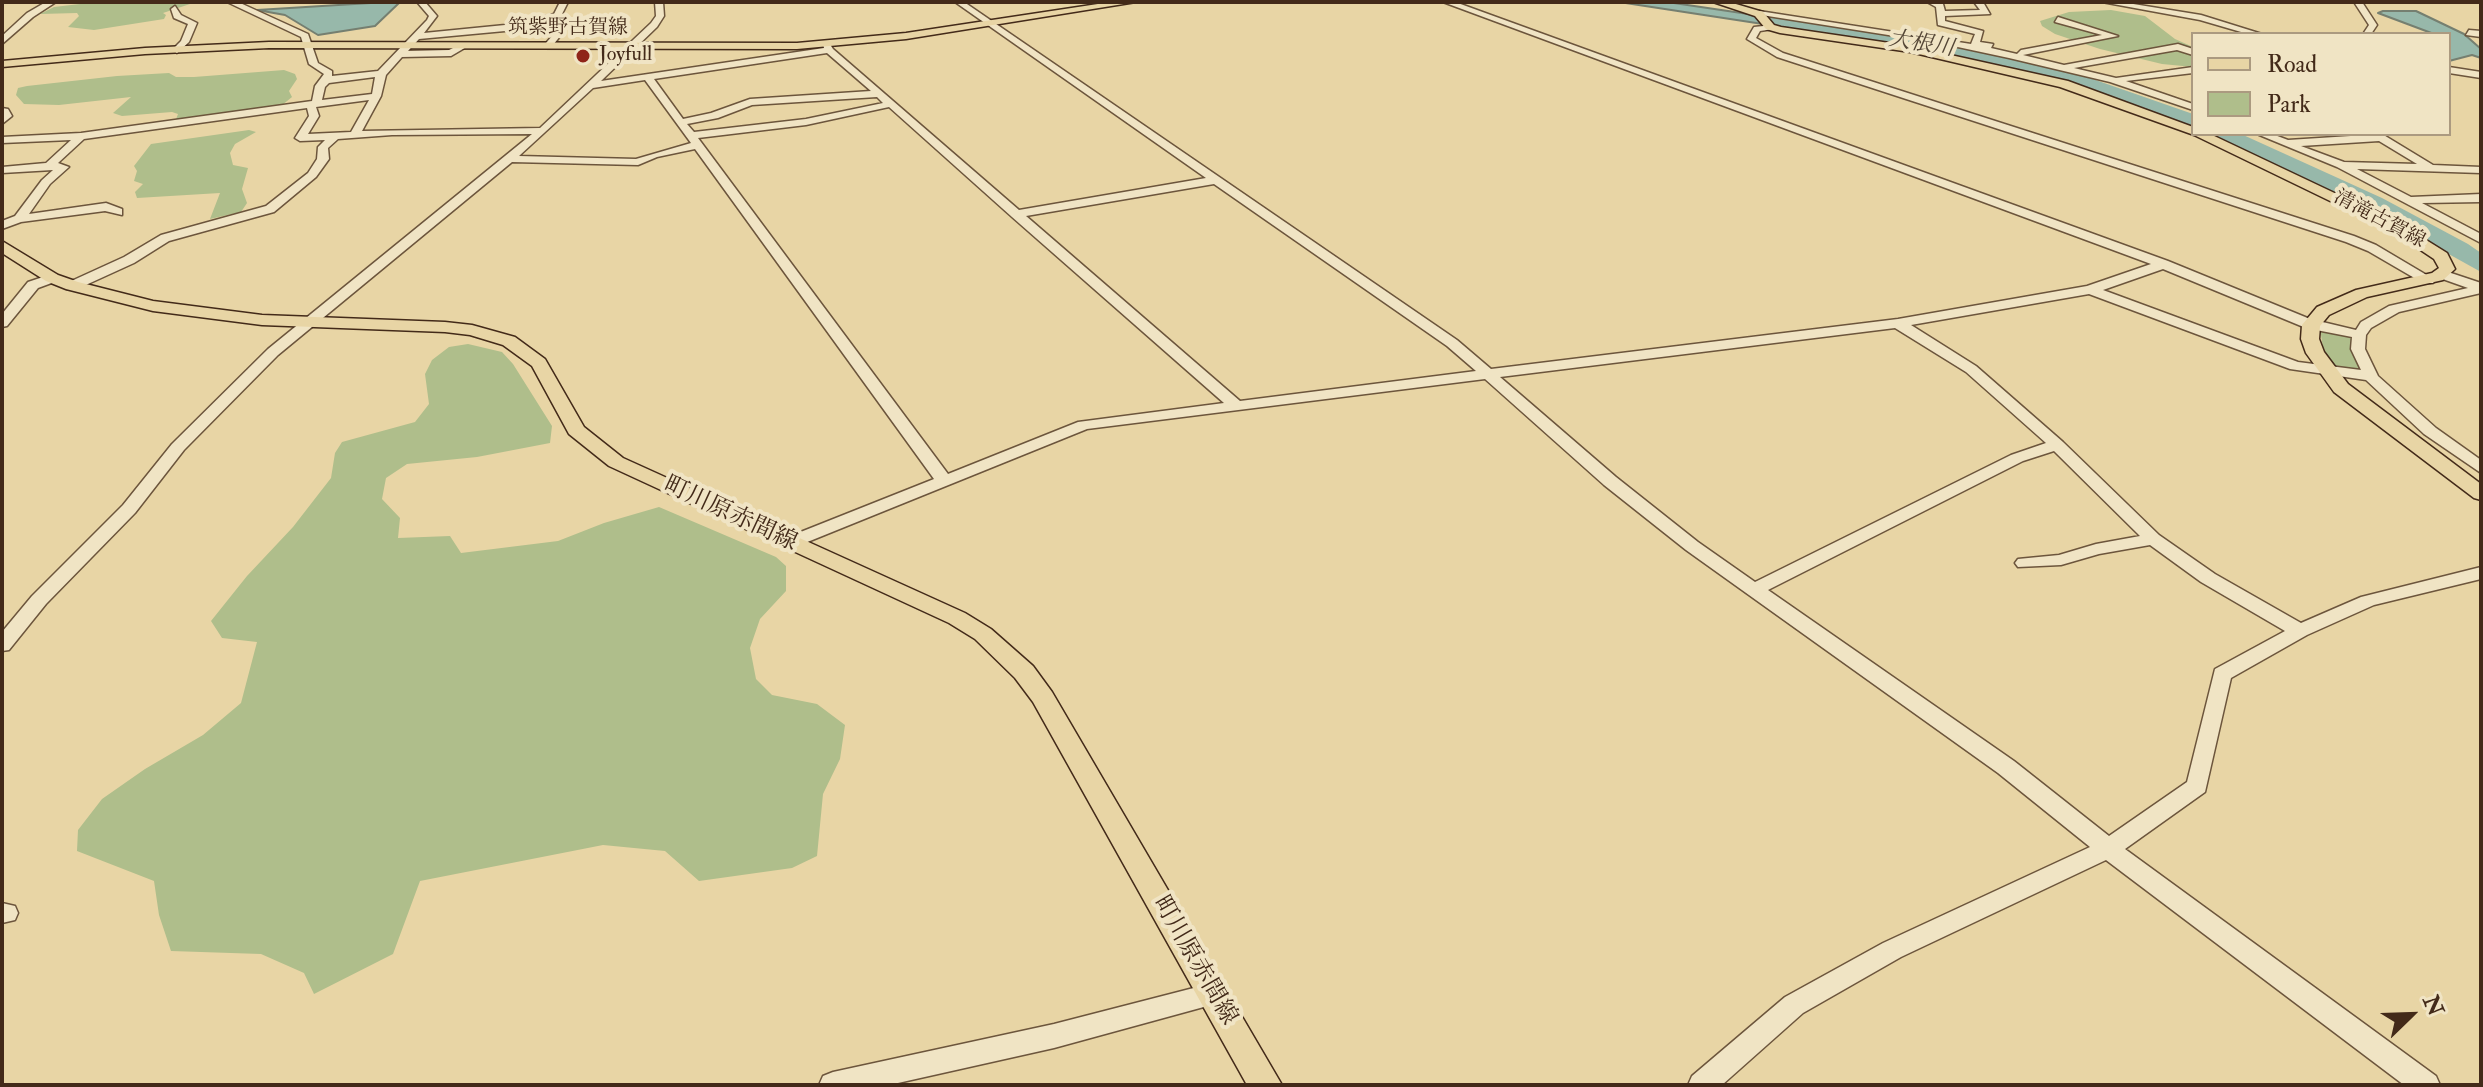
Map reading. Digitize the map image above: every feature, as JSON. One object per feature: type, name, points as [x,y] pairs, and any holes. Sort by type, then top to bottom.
[{"type":"main road","name":"筑紫野古賀線","points":[[408,44],[828,47],[1131,2]]},
{"type":"main road","points":[[1718,2],[1765,20],[2016,71],[2090,92],[2191,130]]},
{"type":"main road","name":"筑紫野古賀線","points":[[2,62],[179,48],[308,43],[632,46],[819,41],[989,22]]},
{"type":"main road","name":"清滝古賀線","points":[[2204,136],[2421,242],[2441,256],[2447,269],[2435,277],[2341,300],[2323,311],[2311,324]]},
{"type":"main road","name":"町川原赤間線","points":[[2,246],[52,278],[72,286],[199,314],[445,327],[472,330],[509,341],[539,363],[570,421],[603,452],[635,471],[957,618],[1004,651],[1043,698],[1265,1085]]},
{"type":"main road","points":[[2311,324],[2310,339],[2326,372],[2380,419],[2481,494]]},
{"type":"street","points":[[2,41],[30,15],[52,2]]},
{"type":"street","points":[[231,2],[305,36],[314,64],[329,73],[311,106],[314,116],[300,138],[543,131]]},
{"type":"street","points":[[354,135],[376,96],[381,74],[433,16],[421,2]]},
{"type":"street","points":[[550,43],[557,35],[557,16],[564,2]]},
{"type":"street","points":[[959,2],[1452,343],[1610,481],[1752,591],[2006,767],[2108,849],[2426,1085]]},
{"type":"street","points":[[1447,2],[2163,264],[2311,324],[2359,335]]},
{"type":"street","points":[[1931,2],[1940,6],[1941,23],[1980,33],[1975,44]]},
{"type":"street","points":[[1941,14],[1966,16],[1987,12],[1978,2]]},
{"type":"street","points":[[2106,2],[2201,18],[2251,32]]},
{"type":"street","points":[[2358,2],[2373,25],[2368,32]]},
{"type":"street","points":[[2,645],[39,600],[139,498],[178,447],[307,322],[543,131],[632,46],[660,16],[663,3]]},
{"type":"street","points":[[175,9],[177,16],[193,23],[179,48]]},
{"type":"street","points":[[408,44],[557,16]]},
{"type":"street","points":[[2191,106],[2113,80],[1975,44],[1765,20],[1751,39],[1780,55],[2350,239],[2435,277],[2481,289]]},
{"type":"street","points":[[1939,40],[2012,54],[2114,36],[2058,20]]},
{"type":"street","points":[[2049,48],[2031,40],[2088,29]]},
{"type":"street","points":[[2469,33],[2481,34]]},
{"type":"street","points":[[589,86],[649,79],[828,47],[1237,406]]},
{"type":"street","points":[[2061,67],[2178,47],[2191,51]]},
{"type":"street","points":[[2113,80],[2191,70]]},
{"type":"street","points":[[2451,70],[2481,75]]},
{"type":"street","points":[[326,80],[381,74]]},
{"type":"street","points":[[649,79],[943,479]]},
{"type":"street","points":[[682,122],[714,116],[750,102],[880,94]]},
{"type":"street","points":[[2167,98],[2191,95]]},
{"type":"street","points":[[2,140],[81,136],[376,96]]},
{"type":"street","points":[[511,159],[638,162],[694,141],[891,104]]},
{"type":"street","points":[[49,166],[81,136]]},
{"type":"street","points":[[72,286],[129,260],[165,238],[270,209],[312,175],[323,159],[323,147],[335,136]]},
{"type":"street","points":[[2267,136],[2341,165],[2481,239]]},
{"type":"street","points":[[2285,143],[2379,136],[2431,168]]},
{"type":"street","points":[[2341,165],[2481,170]]},
{"type":"street","points":[[2,170],[63,167],[46,182],[19,219]]},
{"type":"street","points":[[1016,214],[1217,180]]},
{"type":"street","points":[[2412,200],[2481,198]]},
{"type":"street","points":[[2,225],[19,219],[106,207],[118,212]]},
{"type":"street","points":[[789,543],[1084,425],[1898,323],[2090,290],[2163,264]]},
{"type":"street","points":[[2,323],[33,285],[52,278]]},
{"type":"street","points":[[2481,289],[2394,309],[2366,325],[2359,335],[2358,349],[2371,376],[2430,431],[2481,468]]},
{"type":"street","points":[[2090,290],[2262,356],[2310,370],[2371,376]]},
{"type":"street","points":[[1898,323],[1971,369],[2057,445],[2153,539],[2208,578],[2300,631]]},
{"type":"street","points":[[1752,591],[2017,458],[2057,445]]},
{"type":"street","points":[[2024,563],[2061,560],[2096,549],[2153,539]]},
{"type":"street","points":[[1702,1085],[1794,1005],[1892,950],[2108,849],[2197,786],[2222,674],[2300,631],[2368,601],[2481,573]]},
{"type":"street","points":[[833,1085],[1054,1036],[1213,994]]},
{"type":"green space","points":[[97,2],[196,2],[163,13],[166,15],[164,19],[94,30],[68,27],[79,16],[77,13],[40,14],[54,7]]},
{"type":"green space","points":[[2111,10],[2145,16],[2175,39],[2191,46],[2191,67],[2162,64],[2100,49],[2055,34],[2042,26],[2040,21],[2069,12]]},
{"type":"green space","points":[[284,70],[295,74],[297,79],[289,91],[292,97],[281,106],[175,122],[178,114],[172,112],[122,116],[113,113],[131,97],[59,105],[24,104],[16,95],[18,88],[27,86],[117,76],[169,73],[176,77],[194,77]]},
{"type":"green space","points":[[249,130],[256,132],[235,144],[230,153],[233,165],[248,168],[242,189],[247,203],[241,212],[210,219],[220,193],[137,198],[135,192],[143,184],[134,181],[137,171],[134,166],[151,144]]},
{"type":"green space","points":[[2320,328],[2352,336],[2351,346],[2364,372],[2335,371],[2324,355]]},
{"type":"green space","points":[[468,344],[502,352],[513,364],[552,426],[550,443],[477,457],[407,464],[386,478],[382,499],[400,518],[398,538],[450,536],[461,553],[558,541],[659,507],[776,557],[786,566],[786,591],[760,619],[750,648],[756,679],[772,695],[817,704],[845,725],[840,759],[823,794],[817,856],[792,868],[699,881],[665,851],[603,845],[420,881],[393,954],[314,994],[304,973],[261,954],[171,951],[159,915],[154,881],[77,851],[78,830],[102,799],[203,735],[241,703],[257,642],[222,638],[211,621],[331,478],[335,453],[342,442],[415,422],[429,404],[425,374],[432,360],[449,347]]},
{"type":"shaded area","points":[[1619,2],[1667,2],[1816,24],[1815,32]]},
{"type":"shaded area","points":[[399,3],[375,26],[318,35],[285,15],[257,10]]},
{"type":"shaded area","points":[[2416,11],[2464,34],[2481,49],[2481,58],[2472,55],[2451,60],[2451,32],[2429,32],[2378,13]]},
{"type":"waterway","name":"大根川","points":[[1770,20],[1894,39],[2024,65],[2078,80],[2191,120]]},
{"type":"waterway","name":"大根川","points":[[2229,136],[2374,203],[2460,249],[2481,265]]},
{"type":"place","name":"Joyfull","points":[[583,56]]}]
